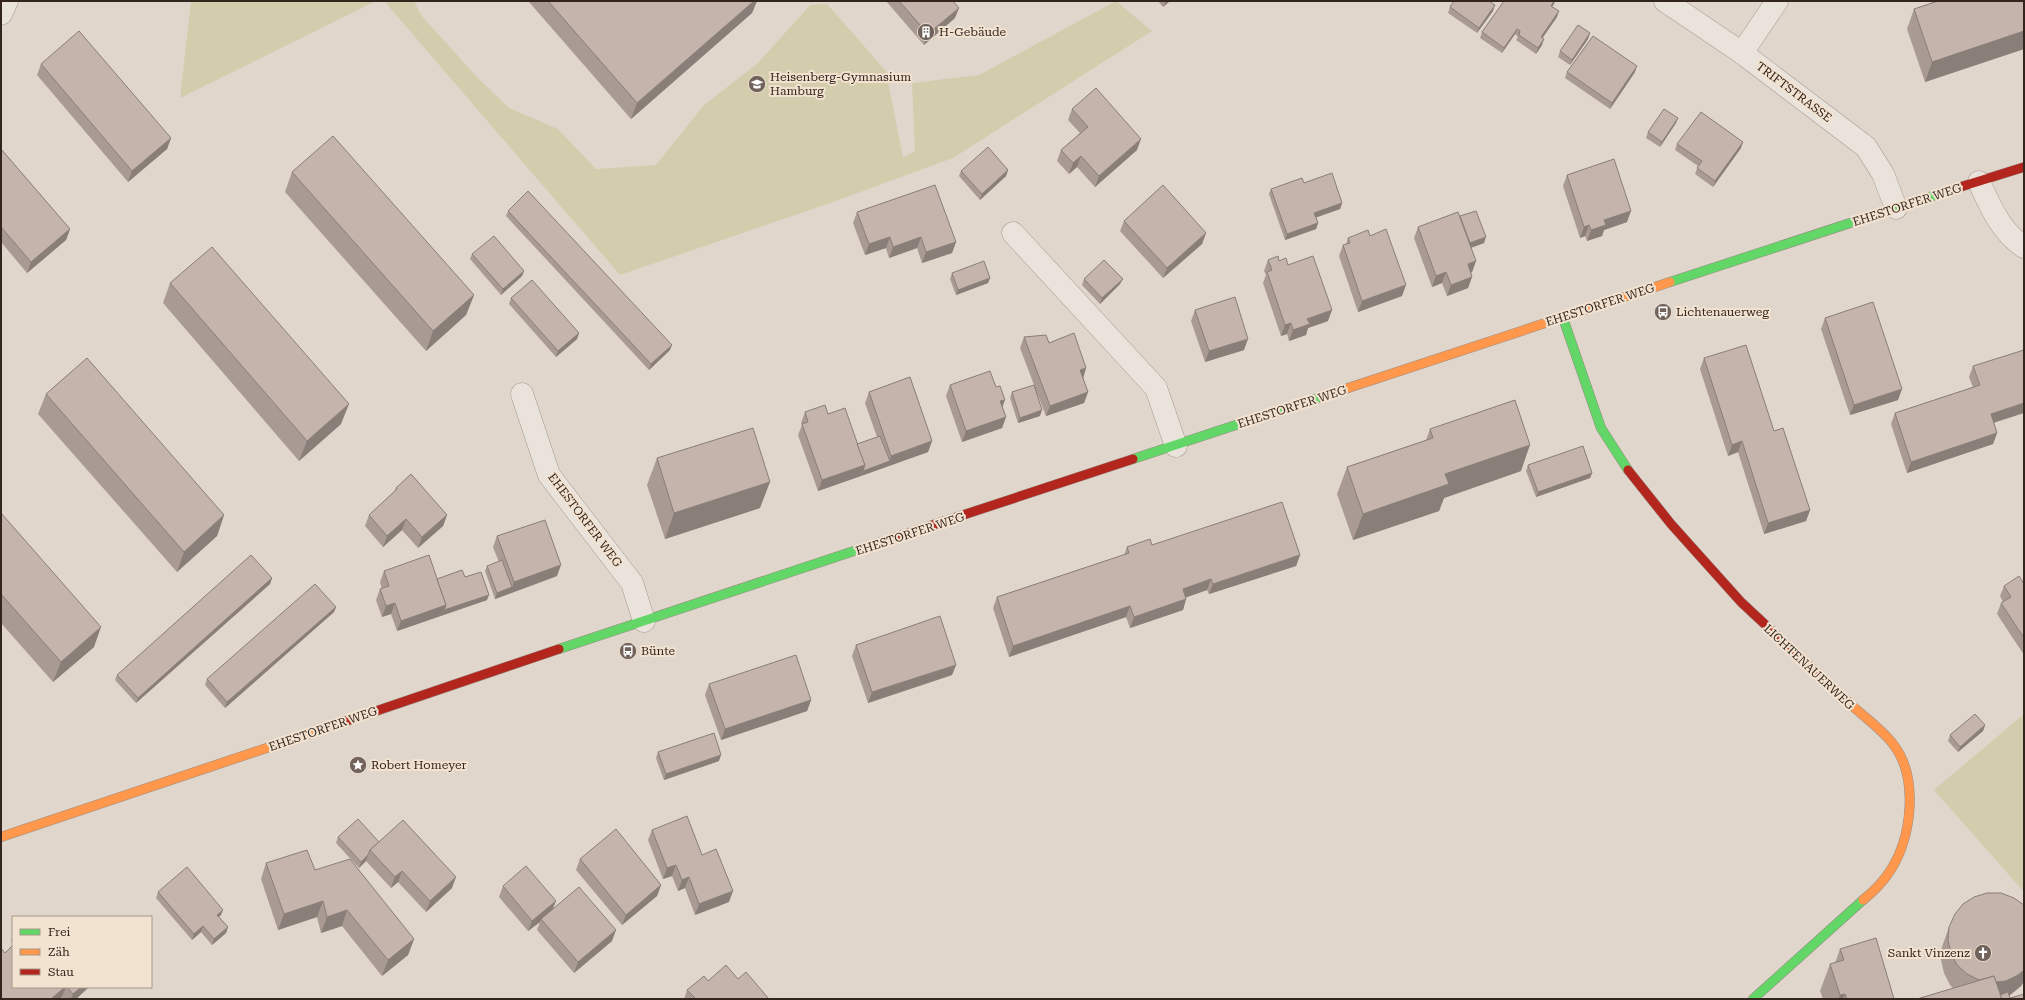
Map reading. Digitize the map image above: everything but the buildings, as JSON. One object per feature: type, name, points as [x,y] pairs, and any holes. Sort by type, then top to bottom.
[{"type":"main road","name":"EHESTORFER WEG","points":[[1,837],[644,621],[2024,167]]},
{"type":"main road","name":"LICHTENAUERWEG","points":[[1563,318],[1601,428],[1628,470],[1671,524],[1740,602],[1893,744],[1901,758],[1905,770],[1909,792],[1909,818],[1901,850],[1889,872],[1850,911],[1753,999]]},
{"type":"street","points":[[1,14],[7,1]]},
{"type":"street","name":"TRIFTSTRASSE","points":[[1665,1],[1742,53],[1866,147],[1880,168],[1896,208]]},
{"type":"street","points":[[1742,53],[1777,1]]},
{"type":"street","points":[[1979,182],[1993,212],[2002,225],[2024,247]]},
{"type":"street","points":[[1014,233],[1156,388],[1176,446]]},
{"type":"street","name":"EHESTORFER WEG","points":[[522,394],[549,475],[632,583],[644,621]]},
{"type":"shaded area","points":[[191,1],[376,1],[180,98]]},
{"type":"shaded area","points":[[384,1],[414,1],[421,15],[475,75],[509,108],[558,129],[596,169],[656,165],[704,105],[758,63],[810,5],[827,4],[886,71],[903,158],[915,151],[912,83],[979,75],[1116,1],[1152,31],[953,158],[833,202],[620,275]]},
{"type":"shaded area","points":[[2024,714],[2024,892],[1934,790]]},
{"type":"traffic: fast","points":[[1670,282],[1957,188]]},
{"type":"traffic: fast","points":[[1563,318],[1601,428],[1628,470]]},
{"type":"traffic: fast","points":[[1133,459],[1345,389]]},
{"type":"traffic: fast","points":[[559,649],[866,547]]},
{"type":"traffic: fast","points":[[1753,999],[1863,900]]},
{"type":"traffic: slow","points":[[1345,389],[1670,282]]},
{"type":"traffic: slow","points":[[1846,700],[1883,732],[1893,744],[1907,773],[1909,790],[1910,808],[1903,842],[1898,857],[1884,879],[1863,900]]},
{"type":"traffic: slow","points":[[1,837],[332,726]]},
{"type":"traffic: jam","points":[[1957,188],[2024,167]]},
{"type":"traffic: jam","points":[[866,547],[1133,459]]},
{"type":"traffic: jam","points":[[1628,470],[1671,524],[1741,602],[1846,700]]},
{"type":"traffic: jam","points":[[332,726],[559,649]]},
{"type":"place","name":"H-Gebäude","points":[[926,32]]},
{"type":"place","name":"Heisenberg-Gymnasium Hamburg","points":[[757,84]]},
{"type":"place","name":"Lichtenauerweg","points":[[1663,312]]},
{"type":"place","name":"Bünte","points":[[628,651]]},
{"type":"place","name":"Robert Homeyer","points":[[358,765]]},
{"type":"place","name":"Sankt Vinzenz","points":[[1983,953]]}]
